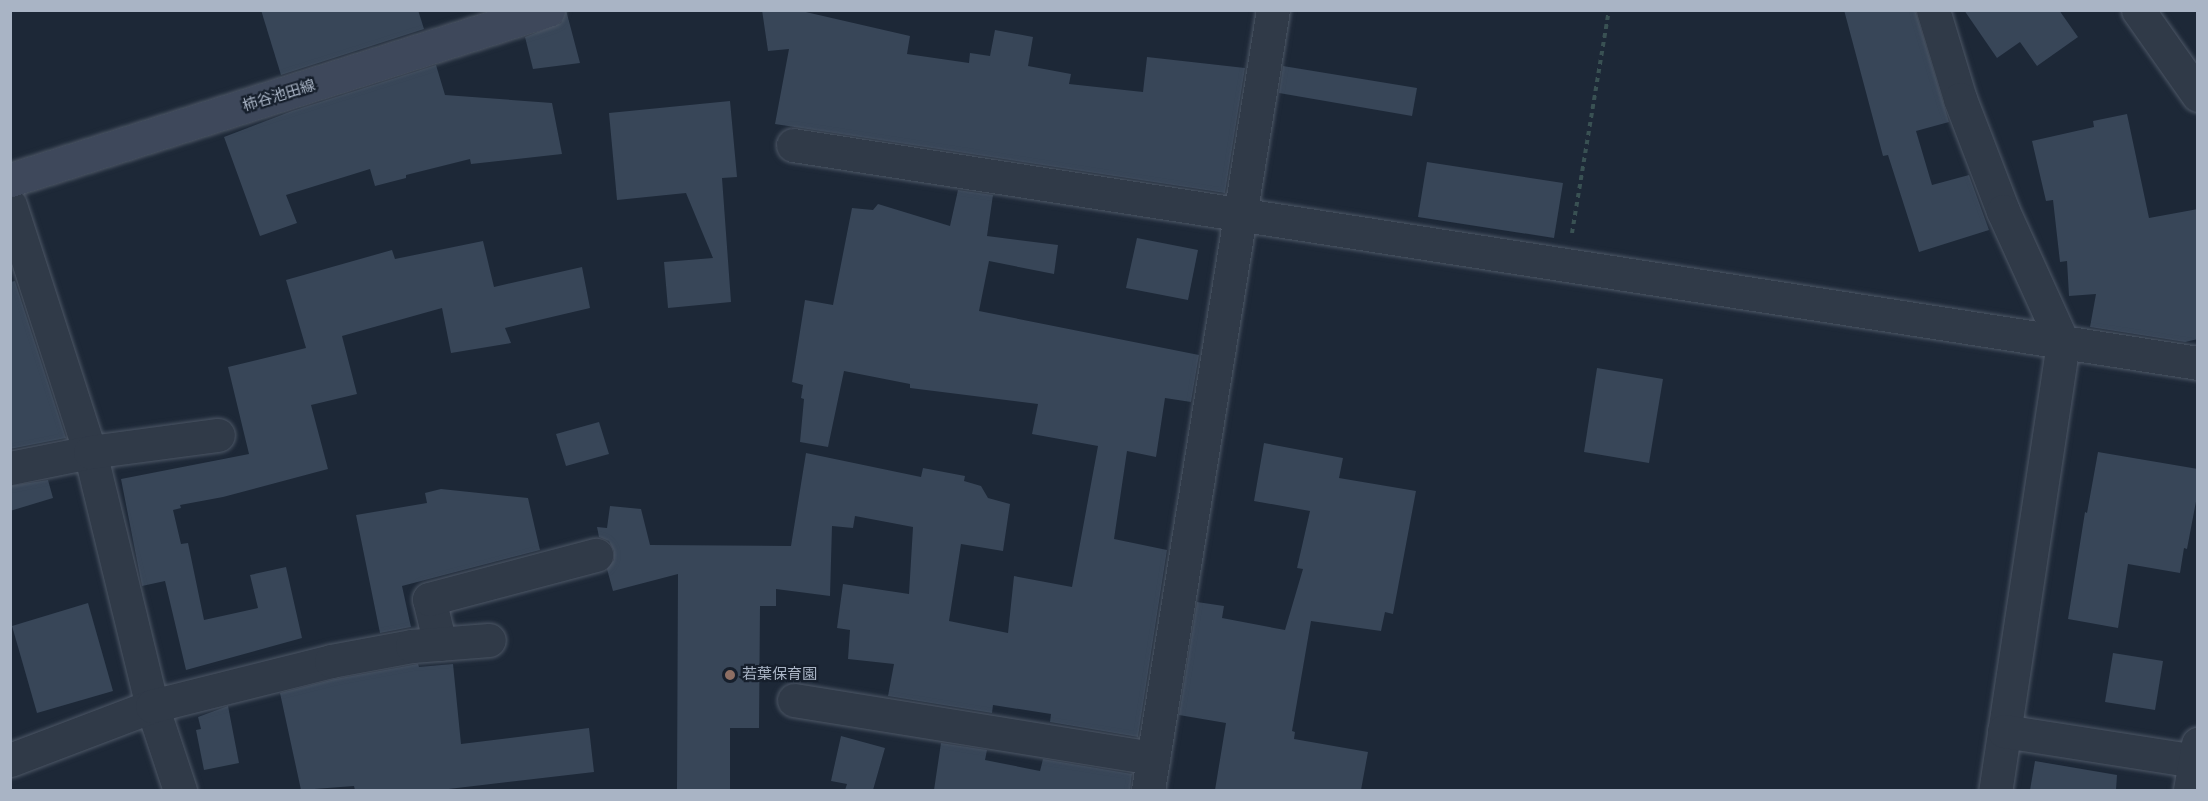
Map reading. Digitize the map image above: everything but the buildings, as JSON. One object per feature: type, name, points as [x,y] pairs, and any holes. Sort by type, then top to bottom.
[{"type":"main road","name":"柿谷池田線","points":[[10,180],[539,12]]},
{"type":"street","points":[[1148,790],[1273,10]]},
{"type":"street","points":[[1933,10],[1960,99],[2003,211],[2063,343],[1995,790]]},
{"type":"street","points":[[2138,10],[2198,95]]},
{"type":"street","points":[[793,145],[2198,363]]},
{"type":"street","points":[[10,205],[90,452],[152,706],[180,790]]},
{"type":"street","points":[[10,468],[90,452],[218,435]]},
{"type":"street","points":[[440,644],[429,599],[596,555]]},
{"type":"street","points":[[10,760],[152,706],[331,661],[440,644],[489,640]]},
{"type":"street","points":[[794,700],[1153,758]]},
{"type":"street","points":[[2004,731],[2194,765]]},
{"type":"path","points":[[1567,266],[1609,10]]},
{"type":"place","name":"若葉保育園","points":[[730,675]]}]
